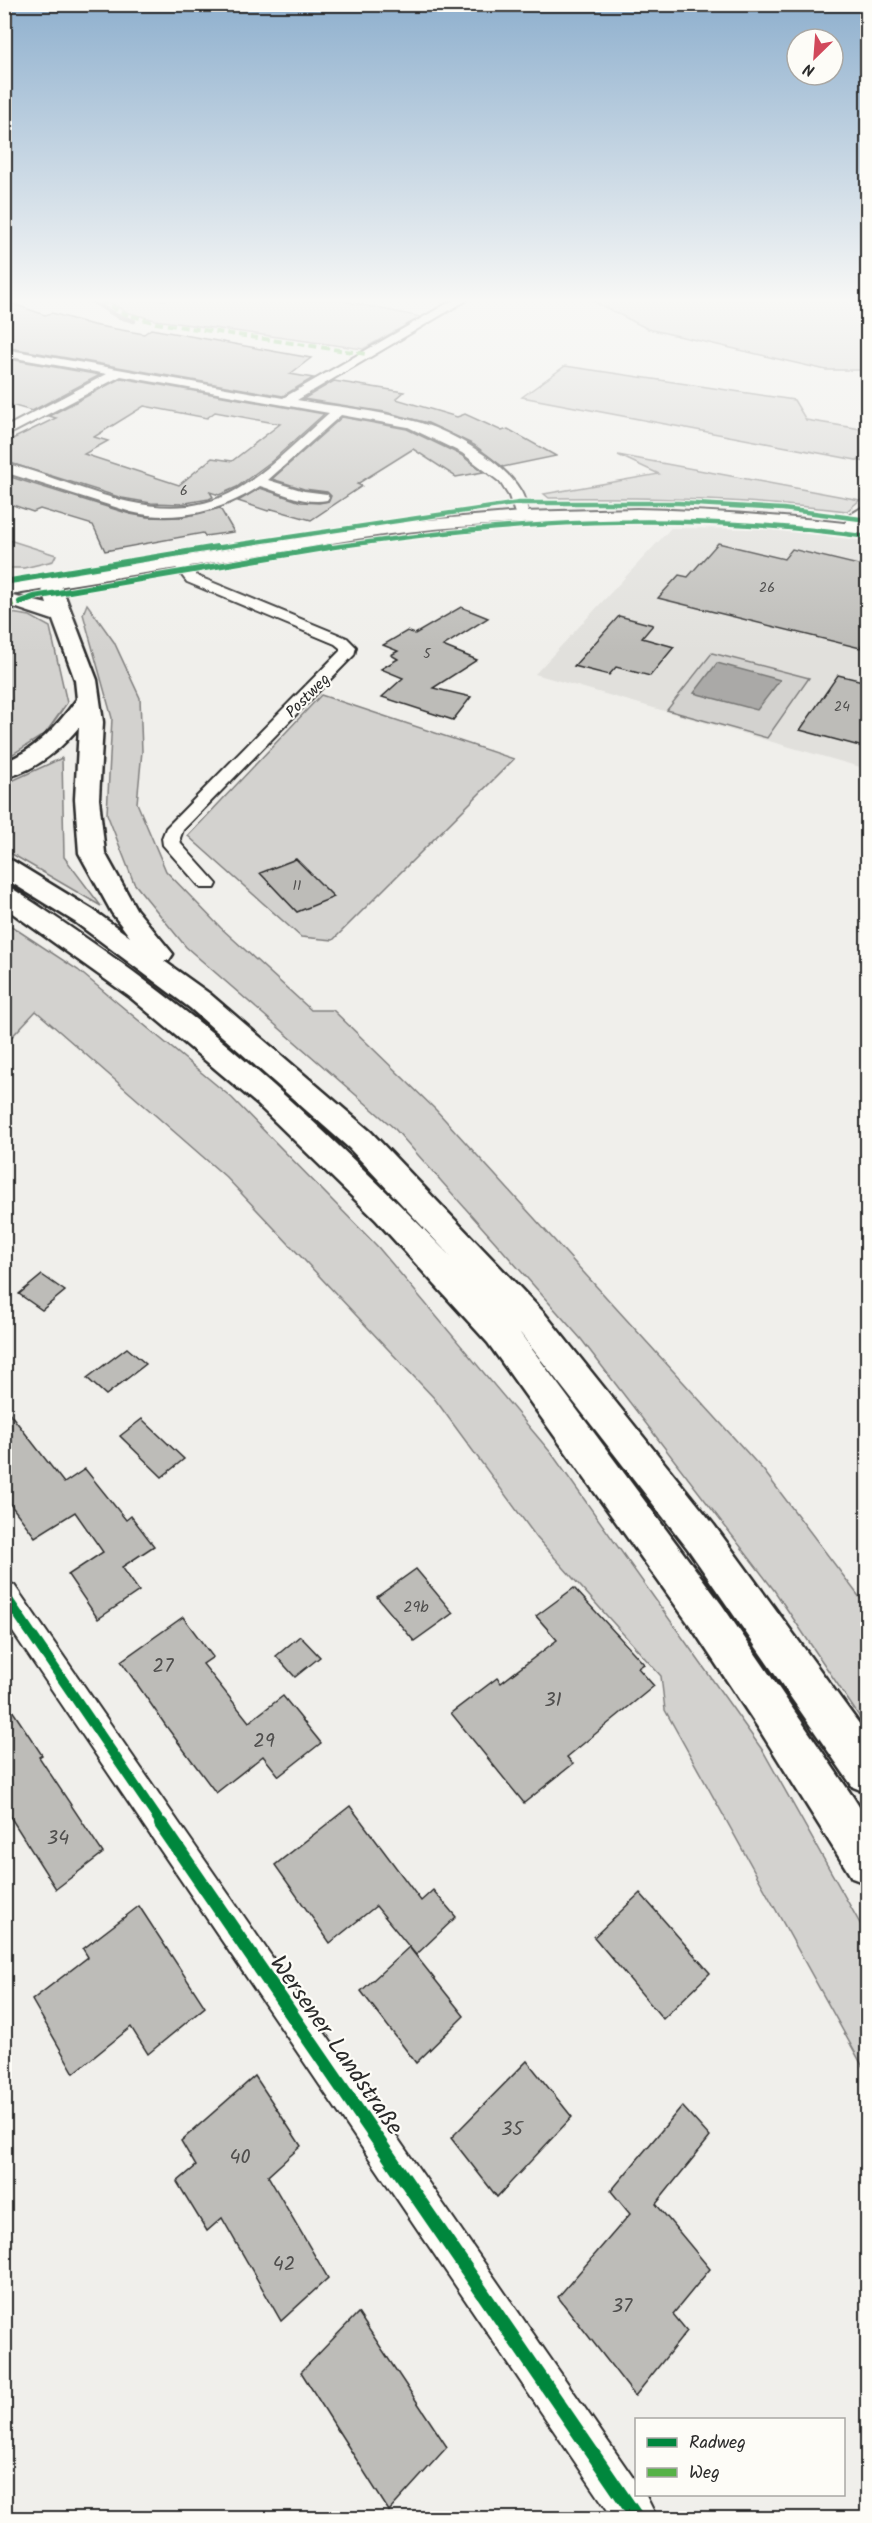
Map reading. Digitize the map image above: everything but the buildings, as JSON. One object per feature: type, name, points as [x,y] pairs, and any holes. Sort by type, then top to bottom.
[{"type":"highway","points":[[50,583],[86,680],[91,722],[87,800],[92,853],[125,914],[200,1001]]},
{"type":"highway","points":[[4,600],[20,602],[63,616]]},
{"type":"highway","points":[[4,771],[42,752],[69,727],[88,699]]},
{"type":"highway","points":[[4,867],[84,915],[200,1001],[360,1140],[533,1324],[701,1537],[867,1772]]},
{"type":"highway","points":[[4,895],[57,928],[158,1002],[238,1069],[310,1134],[502,1336],[667,1559],[809,1765],[867,1862]]},
{"type":"street","points":[[4,433],[33,418]]},
{"type":"street","points":[[4,467],[136,509],[154,512],[214,504],[243,492],[257,482],[332,418]]},
{"type":"street","points":[[377,418],[411,424],[449,440],[483,462],[513,489],[522,516]]},
{"type":"street","points":[[257,482],[303,495],[322,497]]},
{"type":"street","points":[[849,529],[855,518],[867,508]]},
{"type":"street","points":[[4,590],[405,527],[522,516],[638,513],[722,516],[867,531]]},
{"type":"street","name":"Postweg","points":[[178,561],[183,571],[192,579],[341,641],[348,647],[348,652],[175,828],[171,838],[172,845],[208,884]]},
{"type":"street","name":"Wersener Landstraße","points":[[4,1594],[185,1860],[496,2307],[637,2518]]},
{"type":"shaded area","points":[[632,418],[805,418],[806,420],[867,430],[867,462]]},
{"type":"shaded area","points":[[618,455],[860,500],[847,511],[698,500],[549,498],[544,494],[659,474]]},
{"type":"shaded area","points":[[671,528],[763,529],[867,541],[867,769],[535,674]]},
{"type":"shaded area","points":[[5,539],[56,555],[53,561],[24,568],[5,568]]},
{"type":"shaded area","points":[[87,604],[114,642],[140,698],[142,751],[137,803],[166,871],[221,928],[311,1010],[333,1010],[436,1110],[764,1471],[867,1607],[867,1728],[774,1590],[581,1339],[395,1129],[186,947],[134,883],[107,814],[112,718],[83,614]]},
{"type":"shaded area","points":[[5,612],[30,616],[50,627],[67,703],[45,734],[5,759]]},
{"type":"shaded area","points":[[712,653],[809,678],[767,738],[667,710]]},
{"type":"shaded area","points":[[717,663],[780,680],[757,710],[694,693]]},
{"type":"shaded area","points":[[321,695],[514,759],[333,940],[301,937],[188,836]]},
{"type":"shaded area","points":[[62,758],[64,857],[101,906],[5,850],[5,784]]},
{"type":"shaded area","points":[[5,922],[78,970],[232,1098],[378,1247],[552,1454],[763,1751],[867,1936],[867,2074],[665,1710],[661,1676],[537,1538],[434,1398],[226,1177],[36,1011],[5,1044]]},
{"type":"marked path","points":[[4,607],[23,600]]},
{"type":"cycle path","points":[[4,582],[311,532],[519,503],[678,503],[783,509],[868,520]]},
{"type":"cycle path","points":[[20,602],[34,597],[152,576],[337,546],[523,525],[646,520],[702,521],[785,527],[868,537]]},
{"type":"cycle path","points":[[4,1594],[637,2518]]}]
